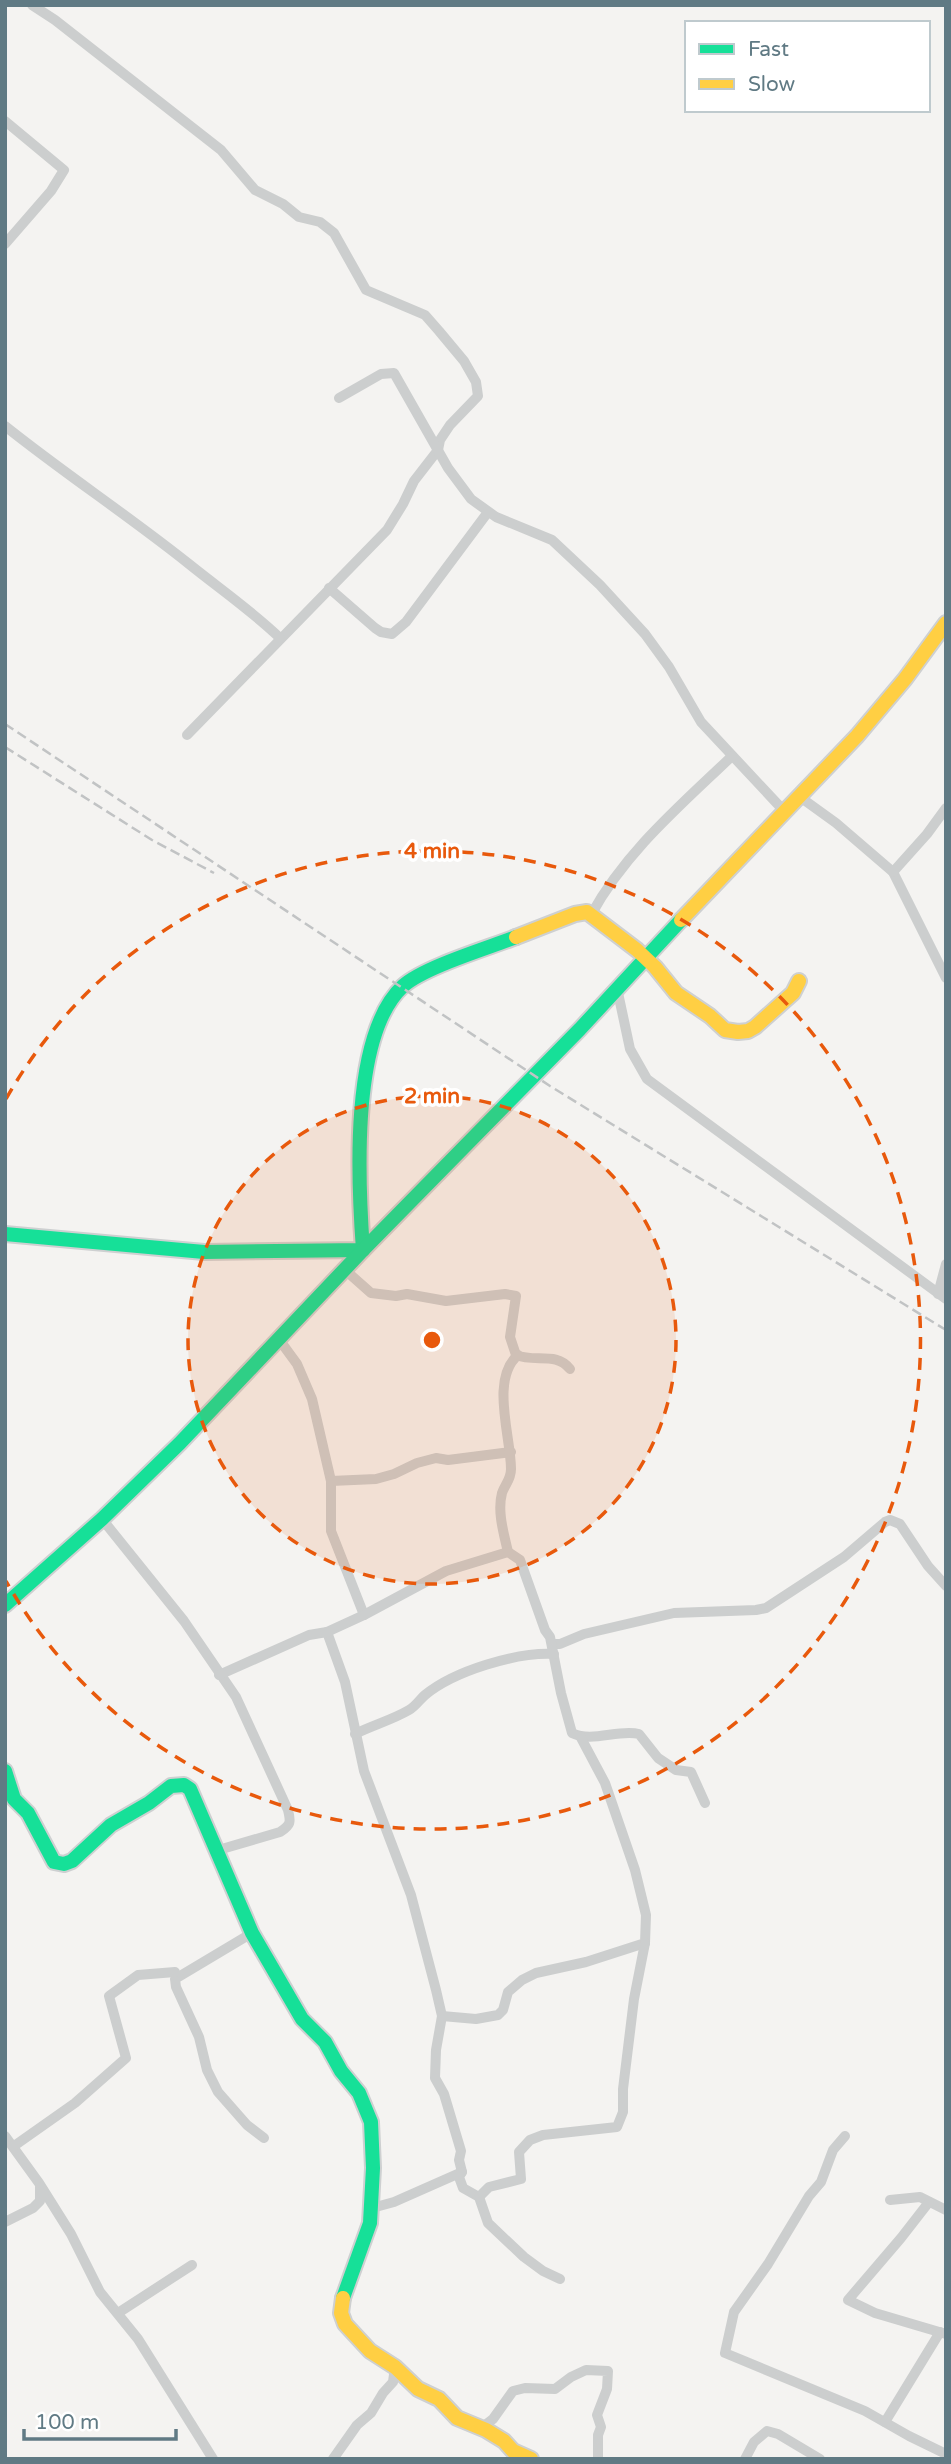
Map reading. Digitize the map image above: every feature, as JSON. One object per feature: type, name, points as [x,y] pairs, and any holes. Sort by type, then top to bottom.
[{"type":"street","points":[[32,5],[221,150],[255,190],[283,204],[299,217],[320,222],[334,233],[366,290],[425,315],[464,361],[477,382],[478,396],[450,425],[440,440],[438,450],[414,481],[404,504],[387,530],[187,736]]},
{"type":"street","points":[[5,121],[64,170],[51,191],[5,244]]},
{"type":"street","points":[[339,398],[381,374],[394,373],[438,450],[471,499],[488,512],[552,540],[593,577],[645,634],[669,667],[701,722],[785,812]]},
{"type":"street","points":[[5,426],[59,470],[251,610],[280,638]]},
{"type":"street","points":[[329,588],[375,628],[392,634],[406,622],[488,512]]},
{"type":"street","points":[[5,1605],[102,1519],[180,1443],[344,1269],[580,1029],[857,736],[905,679],[946,623]]},
{"type":"street","points":[[591,915],[604,890],[635,852],[664,820],[732,756]]},
{"type":"street","points":[[800,797],[836,823],[893,872],[945,976]]},
{"type":"street","points":[[893,872],[928,834],[946,808]]},
{"type":"street","points":[[363,1250],[358,1184],[365,1080],[380,1026],[393,1000],[402,987],[423,973],[575,914],[587,912],[645,958],[676,993],[729,1031],[748,1031],[755,1027],[793,993],[799,981]]},
{"type":"street","points":[[617,988],[630,1049],[647,1079],[942,1297],[946,1264]]},
{"type":"street","points":[[5,1234],[204,1252],[363,1250]]},
{"type":"street","points":[[344,1269],[371,1293],[396,1296],[407,1294],[446,1301],[506,1294],[516,1296],[510,1337],[514,1350],[518,1355],[552,1358],[564,1362],[570,1369]]},
{"type":"street","points":[[278,1338],[297,1364],[312,1399],[331,1481],[331,1531],[334,1545],[364,1615]]},
{"type":"street","points":[[518,1355],[509,1365],[503,1389],[511,1452],[511,1477],[503,1490],[502,1525],[508,1552],[520,1560],[553,1649],[572,1733],[580,1736],[622,1732],[639,1734],[658,1758],[676,1770],[691,1772],[705,1803]]},
{"type":"street","points":[[331,1481],[376,1479],[436,1458],[448,1460],[511,1452]]},
{"type":"street","points":[[102,1519],[176,1611],[236,1698],[291,1821],[289,1827],[280,1832],[215,1851]]},
{"type":"street","points":[[355,1734],[412,1708],[426,1694],[451,1679],[472,1670],[553,1649],[584,1634],[674,1613],[766,1608],[844,1557],[885,1522],[891,1520],[900,1524],[928,1566],[946,1586]]},
{"type":"street","points":[[219,1675],[309,1635],[327,1632],[446,1571],[508,1552]]},
{"type":"street","points":[[327,1632],[345,1682],[364,1771],[411,1895],[442,2016],[436,2050],[435,2078],[444,2094],[461,2151],[459,2160],[462,2172],[459,2177],[463,2188],[479,2197],[488,2223],[524,2258],[559,2279]]},
{"type":"street","points":[[479,2197],[489,2187],[521,2179],[519,2152],[530,2140],[617,2127],[623,2112],[622,2089],[634,1998],[645,1943],[646,1915],[635,1870],[605,1783],[580,1736]]},
{"type":"street","points":[[5,1771],[14,1799],[28,1813],[54,1862],[64,1864],[84,1853],[111,1825],[177,1784],[190,1789],[252,1933],[302,2019],[325,2042],[341,2071],[359,2094],[371,2122],[372,2208],[370,2223],[346,2284],[341,2313],[345,2324],[370,2351],[395,2367],[409,2383],[439,2399],[457,2418],[486,2430],[504,2441],[513,2451],[531,2459]]},
{"type":"street","points":[[252,1933],[175,1979],[176,1987],[199,2037],[207,2070],[218,2092],[247,2125],[264,2137]]},
{"type":"street","points":[[442,2016],[454,2015],[471,2019],[498,2015],[503,2010],[508,1992],[536,1973],[586,1962],[645,1943]]},
{"type":"street","points":[[14,2146],[75,2103],[126,2058],[109,1996],[138,1975],[175,1972]]},
{"type":"street","points":[[5,2136],[71,2234],[100,2292],[161,2373],[213,2459]]},
{"type":"street","points":[[845,2136],[833,2150],[821,2182],[808,2196],[768,2264],[734,2312],[725,2353],[866,2411],[946,2454]]},
{"type":"street","points":[[372,2208],[394,2202],[462,2172]]},
{"type":"street","points":[[5,2222],[36,2205],[41,2195],[39,2183]]},
{"type":"street","points":[[890,2200],[920,2197],[946,2210]]},
{"type":"street","points":[[885,2422],[943,2333],[875,2314],[848,2300],[929,2202]]},
{"type":"street","points":[[118,2313],[192,2265]]},
{"type":"street","points":[[333,2459],[393,2382],[395,2367]]},
{"type":"street","points":[[480,2429],[493,2419],[513,2391],[525,2388],[555,2389],[586,2370],[608,2371],[607,2389],[597,2415],[601,2427],[598,2435],[598,2459]]},
{"type":"street","points":[[745,2459],[754,2442],[767,2431],[778,2434],[820,2459]]},
{"type":"railway","points":[[5,724],[550,1086],[946,1330]]},
{"type":"railway","points":[[5,747],[152,840],[214,873]]},
{"type":"traffic: fast","points":[[5,1605],[102,1519],[180,1443],[363,1250],[580,1029],[681,920]]},
{"type":"traffic: fast","points":[[5,1234],[204,1252],[363,1250],[359,1150],[361,1111],[374,1038],[386,1009],[403,986],[413,979],[441,965],[516,937]]},
{"type":"traffic: fast","points":[[5,1771],[14,1799],[28,1813],[54,1862],[64,1864],[72,1861],[111,1825],[149,1803],[171,1786],[184,1785],[190,1789],[252,1933],[302,2019],[325,2042],[341,2071],[359,2093],[371,2122],[373,2168],[370,2223],[343,2298]]},
{"type":"traffic: slow","points":[[681,920],[857,736],[905,679],[946,623]]},
{"type":"traffic: slow","points":[[516,937],[587,912],[637,950],[676,993],[710,1016],[725,1030],[738,1032],[755,1027],[793,993],[799,981]]},
{"type":"traffic: slow","points":[[343,2298],[341,2313],[345,2324],[370,2351],[395,2367],[418,2389],[439,2399],[457,2418],[486,2430],[504,2441],[513,2451],[531,2459]]}]
